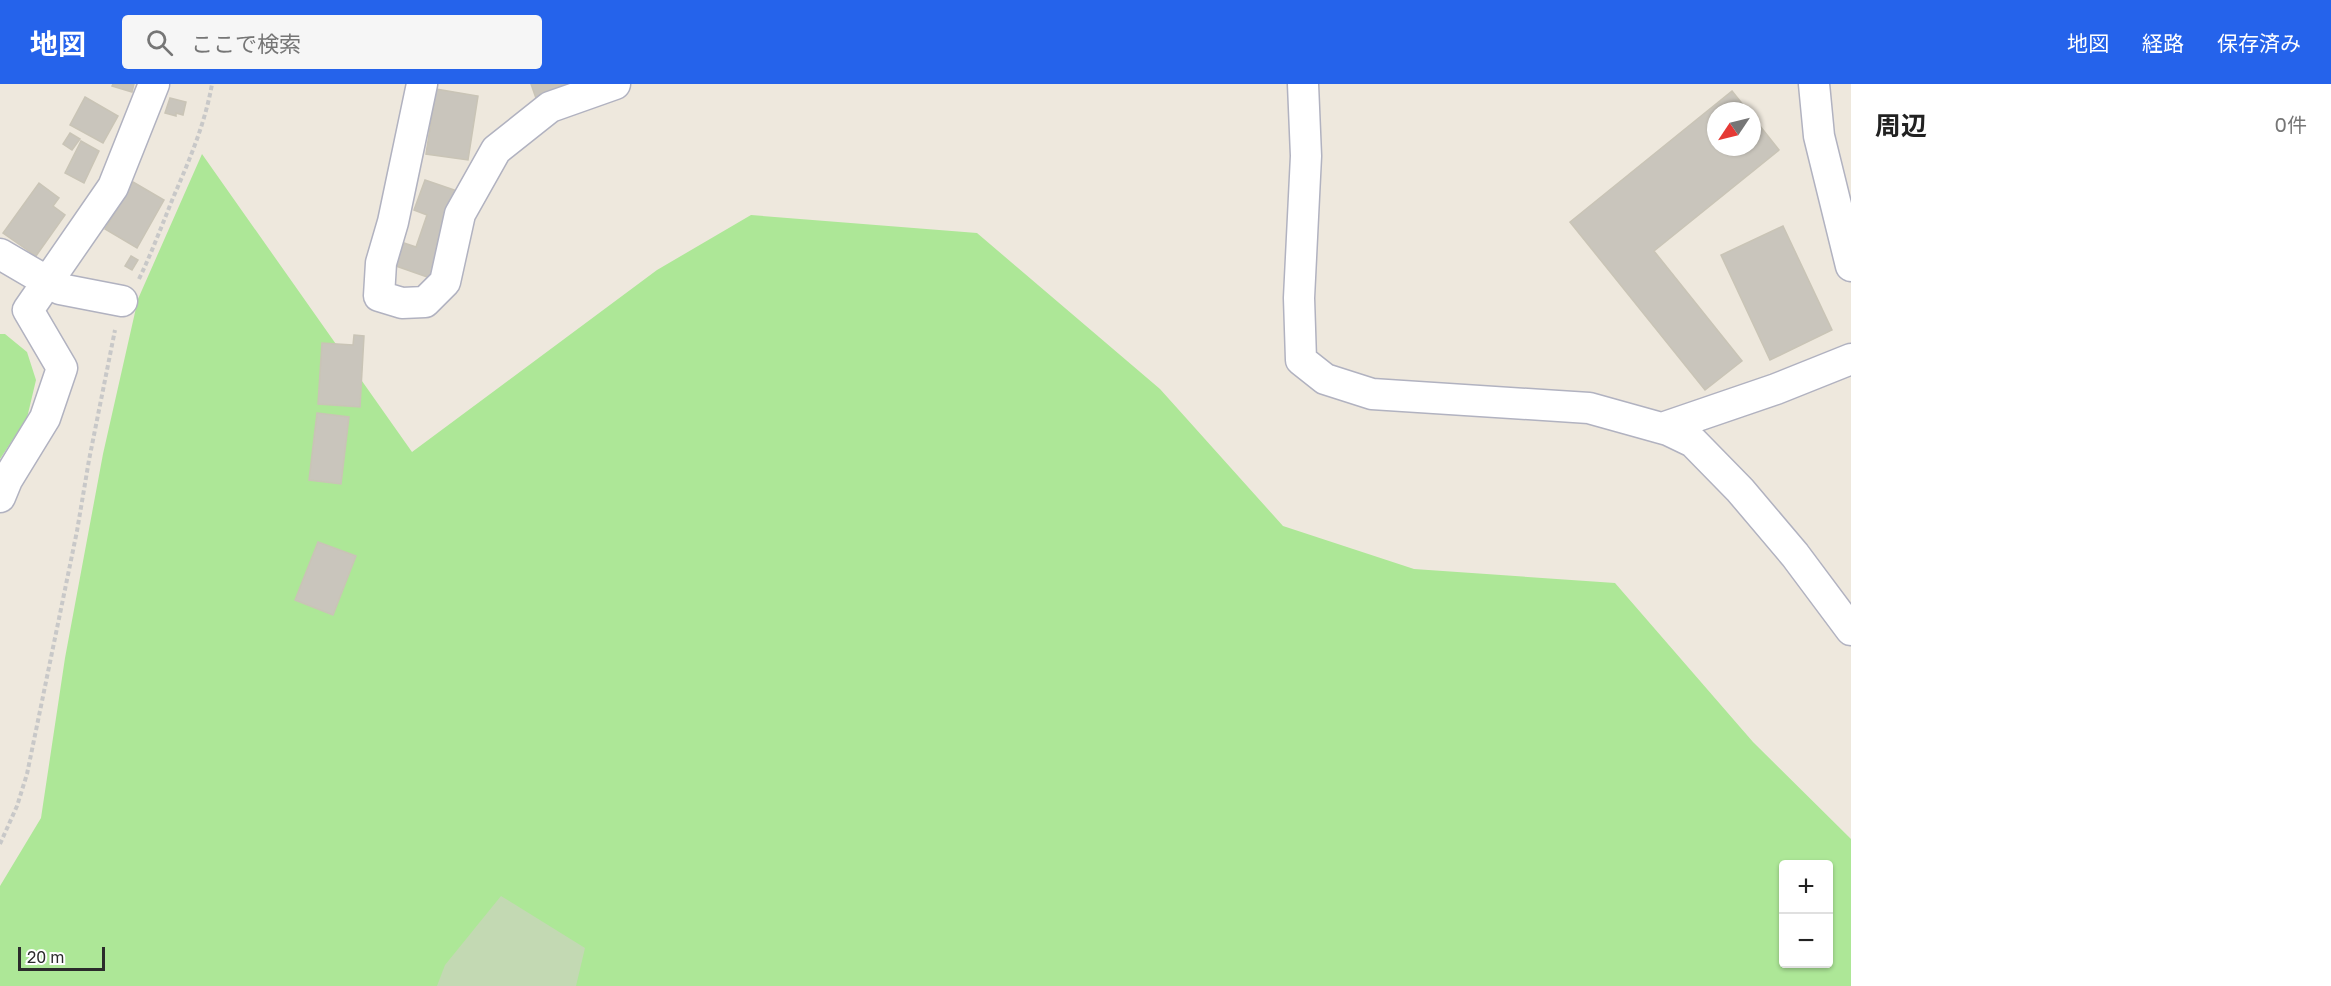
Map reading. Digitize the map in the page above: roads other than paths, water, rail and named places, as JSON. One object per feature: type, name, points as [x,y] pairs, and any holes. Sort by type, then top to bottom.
[{"type":"street","points":[[0,497],[7,480],[45,418],[62,368],[28,310],[112,187],[154,84]]},
{"type":"street","points":[[422,84],[393,222],[381,263],[379,296],[402,303],[425,302],[445,282],[460,214],[496,150],[550,107],[615,84]]},
{"type":"street","points":[[1303,84],[1306,156],[1299,298],[1301,360],[1325,380],[1372,394],[1589,408],[1662,428],[1693,442],[1740,490],[1795,555],[1851,630]]},
{"type":"street","points":[[1814,84],[1818,136],[1851,266]]},
{"type":"street","points":[[0,254],[60,289],[122,301]]},
{"type":"street","points":[[1662,428],[1776,389],[1851,358]]}]
